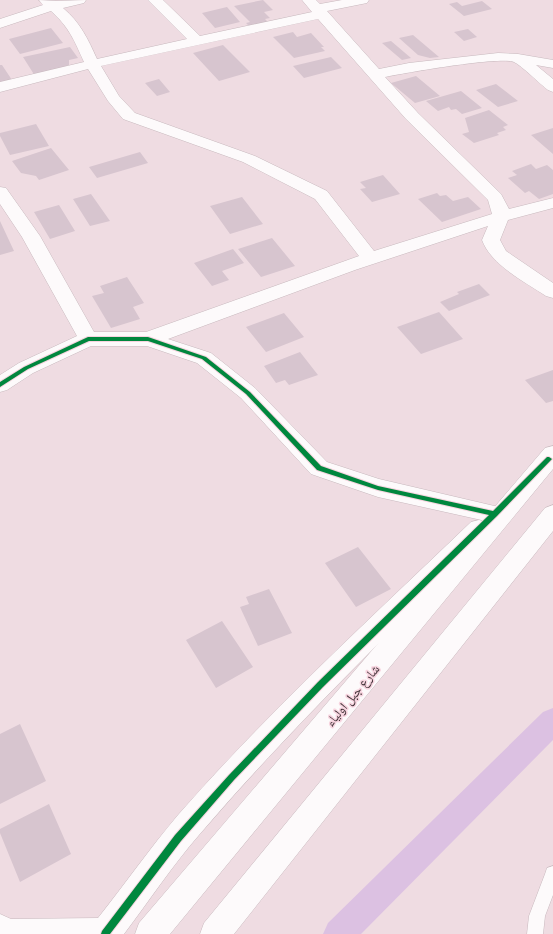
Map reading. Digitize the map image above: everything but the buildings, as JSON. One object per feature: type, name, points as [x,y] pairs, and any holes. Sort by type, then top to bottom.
[{"type":"main road","points":[[0,24],[50,3],[79,0]]},
{"type":"main road","points":[[155,0],[197,41]]},
{"type":"main road","points":[[0,87],[92,64],[197,41],[316,8],[362,0]]},
{"type":"main road","points":[[50,3],[68,19],[79,34],[92,64],[114,98],[128,116],[248,159],[321,196],[370,258]]},
{"type":"main road","points":[[316,8],[412,116],[495,198],[501,208],[500,216],[491,240],[494,248],[500,255],[553,292]]},
{"type":"main road","points":[[374,75],[409,67],[498,57],[518,58],[553,64]]},
{"type":"main road","points":[[518,58],[553,87]]},
{"type":"main road","points":[[0,192],[31,236],[88,339]]},
{"type":"main road","points":[[148,339],[370,258],[500,216],[553,203]]},
{"type":"main road","points":[[0,385],[26,368],[88,339],[148,339],[204,358],[248,393],[319,468],[378,488],[495,514]]},
{"type":"main road","points":[[0,929],[4,934],[105,933],[188,826],[261,746],[367,638],[495,514],[551,457]]},
{"type":"main road","name":"شارع جبل اولياء","points":[[150,934],[551,457]]},
{"type":"main road","points":[[216,934],[553,514]]},
{"type":"lane","points":[[535,934],[537,916],[553,874]]},
{"type":"waterway","points":[[339,934],[553,721]]},
{"type":"cycle path","points":[[0,385],[26,368],[88,339],[148,339],[204,358],[248,393],[319,468],[378,488],[495,514]]},
{"type":"cycle path","points":[[105,934],[178,838],[232,777],[321,685],[549,459]]}]
